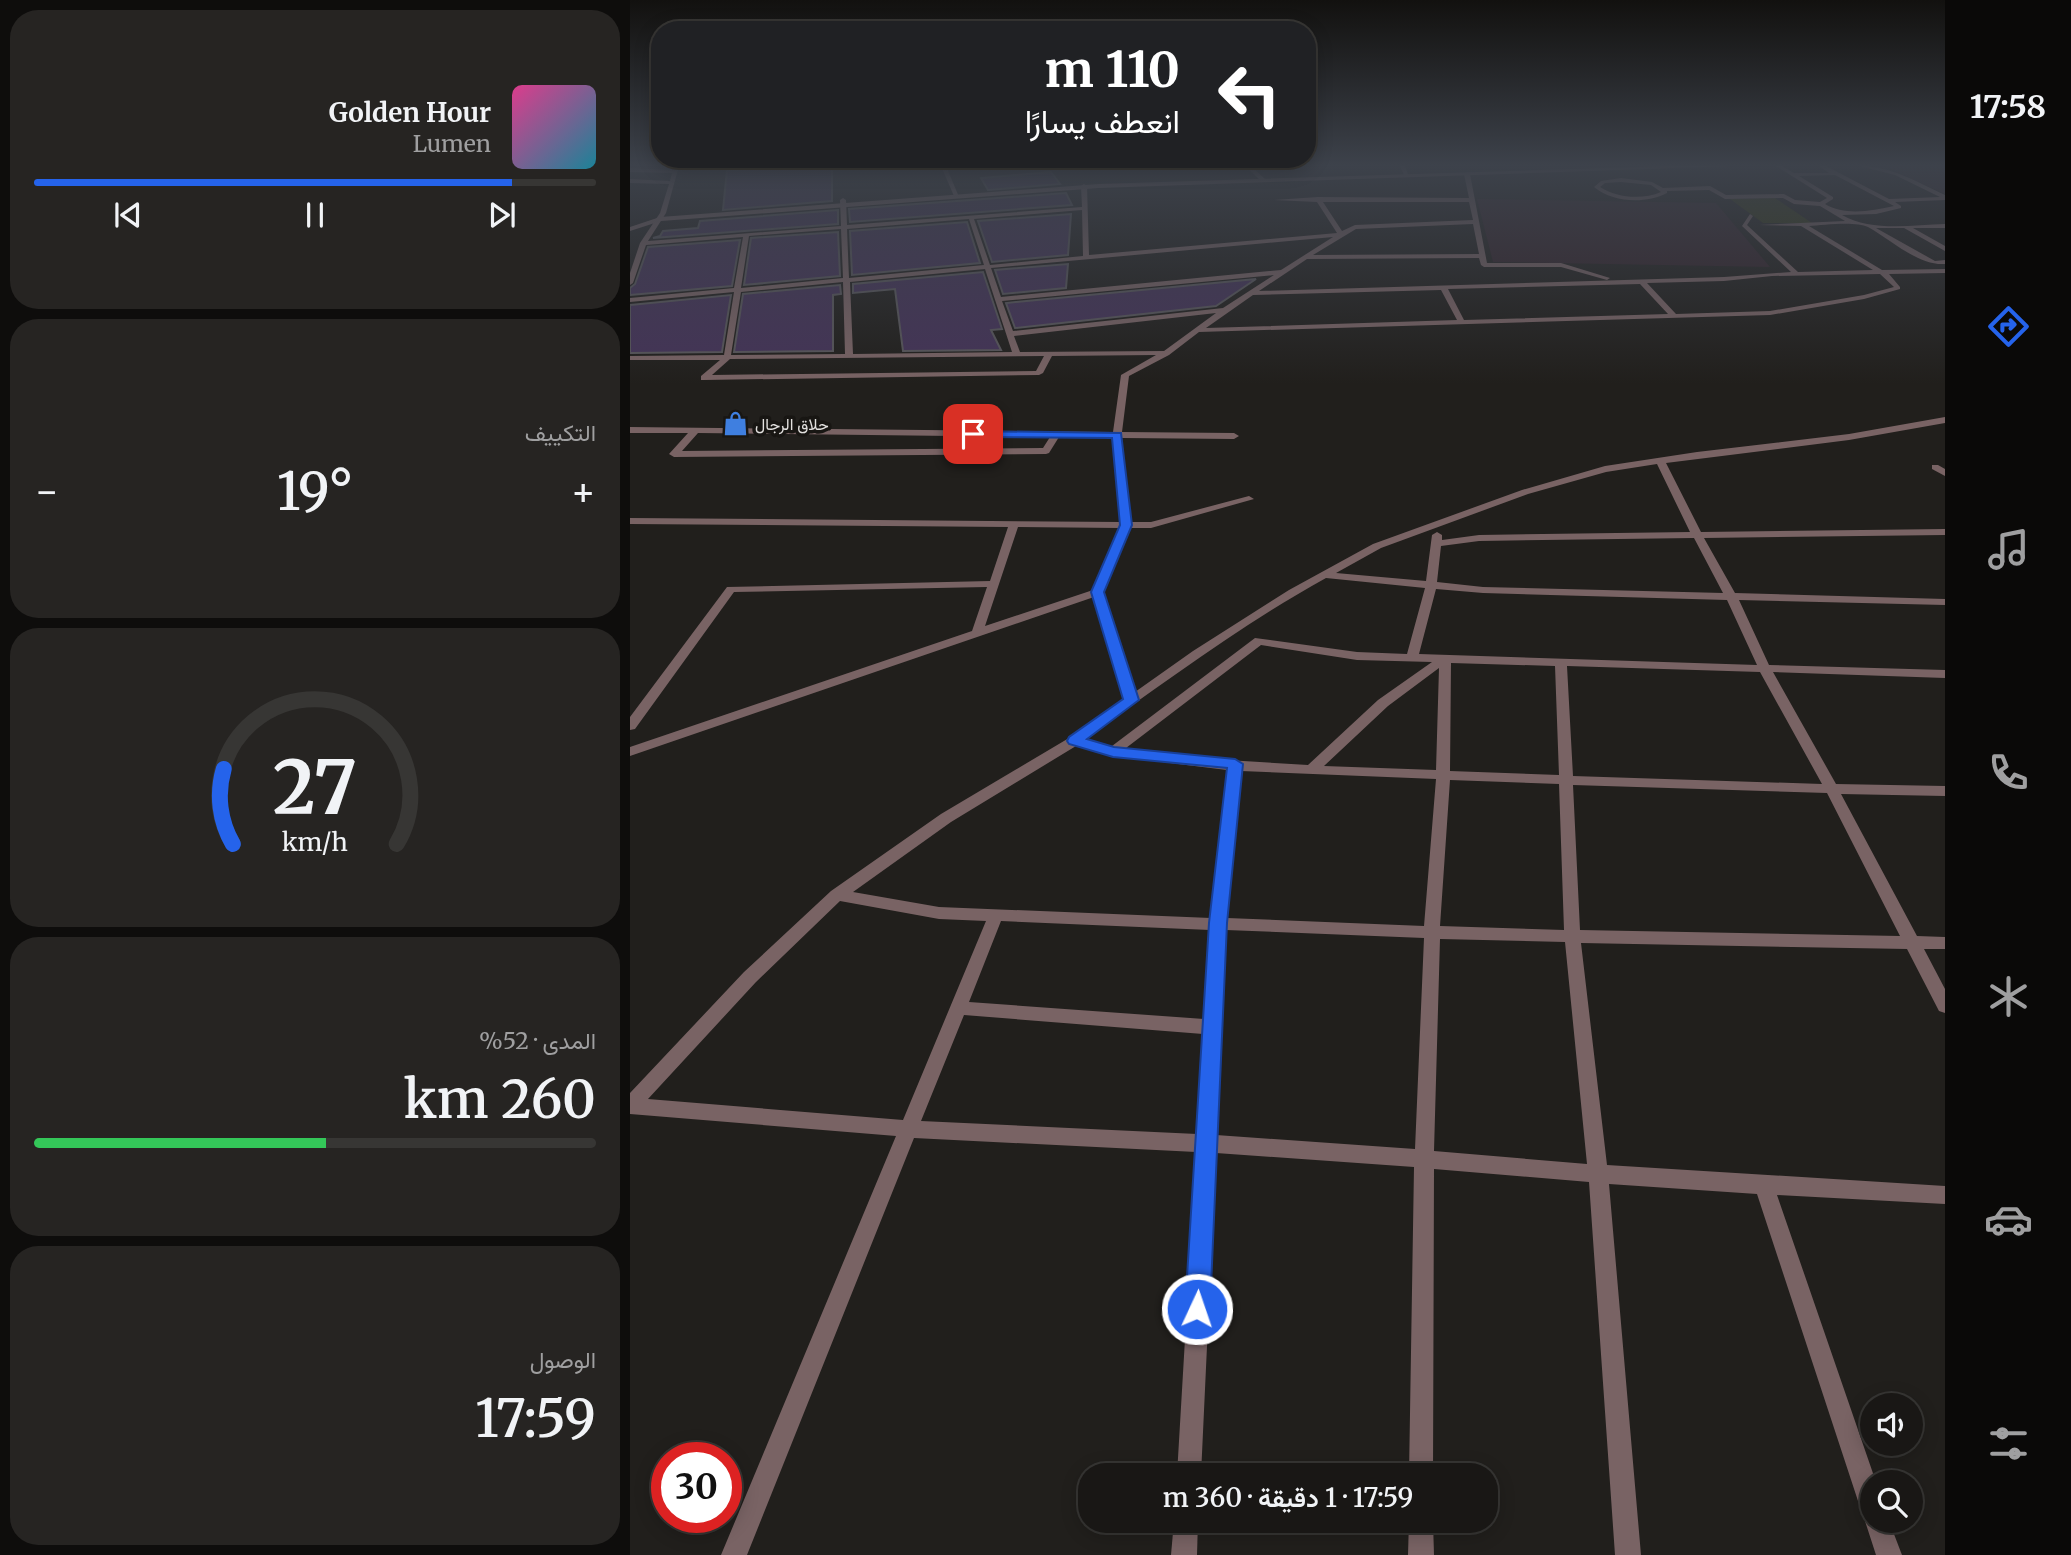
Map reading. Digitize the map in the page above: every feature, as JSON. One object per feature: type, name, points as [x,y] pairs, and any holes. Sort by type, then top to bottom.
[{"type":"street","points":[[630,283],[646,239]]},
{"type":"street","points":[[643,243],[700,239]]},
{"type":"street","points":[[745,239],[727,358],[704,378],[1039,373],[1049,354]]},
{"type":"street","points":[[843,239],[849,357]]},
{"type":"street","points":[[978,239],[1017,355]]},
{"type":"street","points":[[1086,239],[1086,258]]},
{"type":"street","points":[[630,300],[1292,239]]},
{"type":"street","points":[[1131,700],[1098,592],[1126,525],[1117,435],[1125,375],[1166,353],[1225,310],[1333,239]]},
{"type":"street","points":[[1479,239],[1484,265],[1561,264],[1621,282]]},
{"type":"street","points":[[1759,239],[1797,274]]},
{"type":"street","points":[[1199,330],[1770,313],[1864,297],[1898,288],[1881,272],[1826,239]]},
{"type":"street","points":[[1890,239],[1934,263],[1945,262]]},
{"type":"street","points":[[1927,239],[1945,249]]},
{"type":"street","points":[[1306,257],[1483,256]]},
{"type":"street","points":[[998,299],[1284,271]]},
{"type":"street","points":[[1254,293],[1945,271]]},
{"type":"street","points":[[1642,282],[1674,316]]},
{"type":"street","points":[[1443,287],[1462,323]]},
{"type":"street","points":[[1009,334],[1225,310]]},
{"type":"street","points":[[630,358],[1166,353]]},
{"type":"street","points":[[630,1106],[750,978],[837,895],[946,818],[1074,741],[1196,654],[1324,575],[1377,546],[1525,492],[1605,469],[1849,437],[1945,420]]},
{"type":"street","points":[[630,430],[1234,436]]},
{"type":"street","points":[[695,431],[674,454],[1046,452],[1056,435]]},
{"type":"street","points":[[1660,461],[1732,598],[1765,668],[1832,789],[1945,1006]]},
{"type":"street","points":[[1935,467],[1945,473]]},
{"type":"street","points":[[630,521],[1151,525],[1249,499]]},
{"type":"street","points":[[1412,657],[1431,587],[1438,523]]},
{"type":"street","points":[[976,634],[1014,524]]},
{"type":"street","points":[[1436,544],[1479,538],[1945,532]]},
{"type":"street","points":[[1324,575],[1431,587],[1732,598],[1945,602]]},
{"type":"street","points":[[630,726],[731,589],[994,584]]},
{"type":"street","points":[[630,752],[1098,592]]},
{"type":"street","points":[[1113,752],[1259,641],[1357,656],[1945,674]]},
{"type":"street","points":[[1312,768],[1383,703],[1445,658]]},
{"type":"street","points":[[1421,1463],[1424,1158],[1432,932],[1443,775],[1445,658]]},
{"type":"street","points":[[1561,662],[1572,936],[1598,1174],[1628,1555]]},
{"type":"street","points":[[1074,741],[1113,752],[1235,764],[1567,781],[1945,791]]},
{"type":"street","points":[[1190,1463],[1218,923],[1235,764]]},
{"type":"street","points":[[837,895],[939,913],[1432,932],[1945,943]]},
{"type":"street","points":[[734,1555],[996,915]]},
{"type":"street","points":[[959,1008],[1213,1027]]},
{"type":"street","points":[[630,1106],[909,1129],[1206,1143],[1424,1158],[1598,1174],[1945,1195]]},
{"type":"street","points":[[1764,1185],[1860,1471]]},
{"type":"street","points":[[1184,1555],[1185,1533]]},
{"type":"street","points":[[1420,1555],[1421,1533]]},
{"type":"street","points":[[1881,1533],[1889,1555]]},
{"type":"shaded area","points":[[1487,239],[1746,239],[1770,267],[1493,262]]},
{"type":"building","points":[[751,239],[838,239],[840,276],[744,285]]},
{"type":"building","points":[[850,239],[972,239],[980,263],[852,275]]},
{"type":"building","points":[[984,239],[1069,239],[1068,255],[992,262]]},
{"type":"building","points":[[740,240],[732,286],[630,295],[630,288],[635,284],[648,247]]},
{"type":"building","points":[[1068,264],[1066,288],[1003,294],[995,270]]},
{"type":"building","points":[[983,272],[1002,329],[991,330],[1001,350],[903,351],[895,289],[853,293],[853,284]]},
{"type":"building","points":[[1256,279],[1216,306],[1015,328],[1006,303]]},
{"type":"building","points":[[840,285],[841,294],[833,295],[833,351],[734,352],[743,294]]},
{"type":"building","points":[[731,295],[722,352],[630,353],[630,305]]},
{"type":"place","name":"حلاق الرجال","points":[[735,424]]},
{"type":"route","points":[[973,434],[1117,435],[1126,525],[1098,592],[1131,700],[1074,741],[1113,752],[1183,761],[1235,764],[1218,923],[1197,1309]]}]
